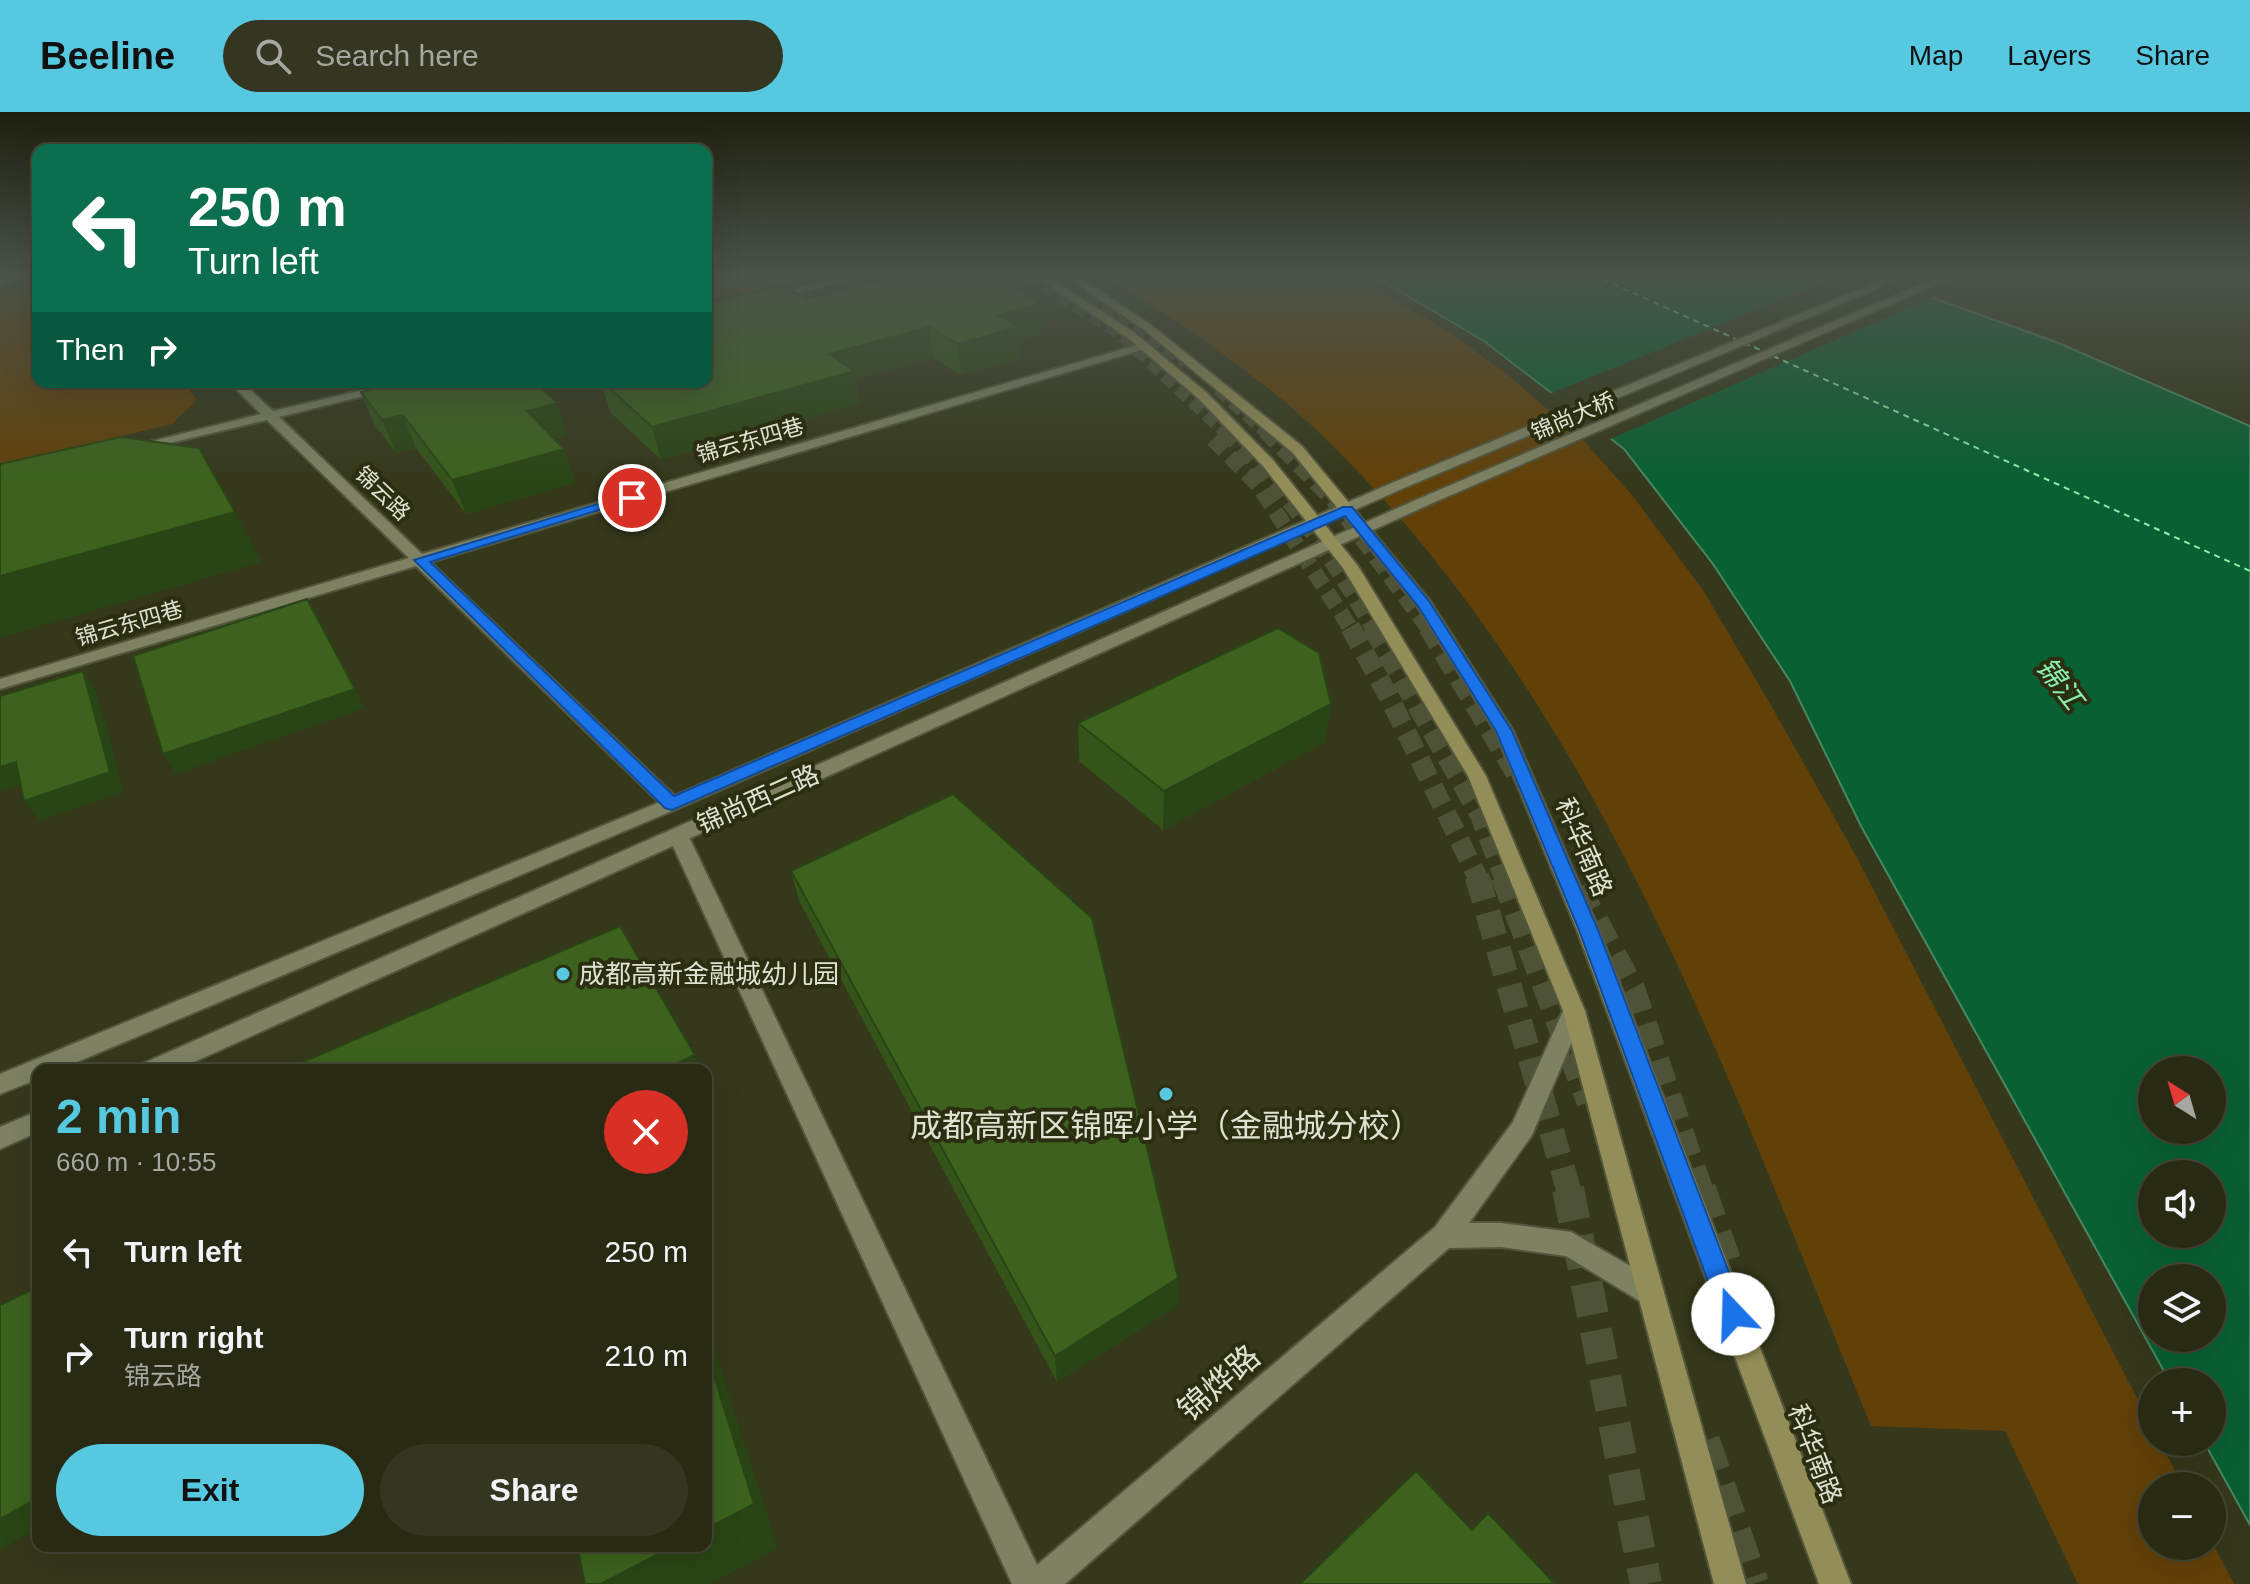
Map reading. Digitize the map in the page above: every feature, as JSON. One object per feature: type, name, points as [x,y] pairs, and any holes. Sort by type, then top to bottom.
[{"type":"main road","points":[[1141,344],[1203,396],[1268,463],[1350,566],[1477,776],[1574,1011],[1730,1584]]},
{"type":"main road","name":"科华南路","points":[[1168,344],[1297,449],[1424,604],[1504,731],[1588,930],[1835,1584]]},
{"type":"street","name":"锦尚大桥","points":[[48,1064],[672,804],[1399,485],[1739,344]]},
{"type":"street","name":"锦尚大桥","points":[[1364,529],[1793,344]]},
{"type":"street","name":"锦云东四巷","points":[[0,684],[1144,346]]},
{"type":"street","name":"锦云路","points":[[241,388],[672,804]]},
{"type":"street","points":[[118,451],[388,388]]},
{"type":"street","name":"锦尚西二路","points":[[165,1064],[1364,529]]},
{"type":"street","points":[[678,835],[1029,1584]]},
{"type":"street","name":"锦烨路","points":[[1040,1584],[1444,1236],[1523,1128],[1574,1011]]},
{"type":"street","name":"锦尚大桥","points":[[0,1084],[32,1071]]},
{"type":"street","points":[[0,1138],[32,1124]]},
{"type":"street","points":[[1444,1236],[1501,1235],[1571,1244],[1648,1291]]},
{"type":"shaded area","points":[[0,344],[32,344],[32,388],[188,388],[197,400],[172,424],[0,465]]},
{"type":"shaded area","points":[[1208,344],[1465,344],[1507,374],[1584,441],[1632,495],[1703,590],[1856,856],[2138,1400],[2138,1456],[2167,1456],[2176,1472],[2138,1472],[2138,1560],[2221,1560],[2234,1584],[2078,1584],[2005,1431],[1871,1426],[1710,1037],[1651,910],[1586,787],[1514,668],[1431,555],[1337,450],[1256,378]]},
{"type":"water","name":"锦江","points":[[1487,344],[2060,344],[2250,426],[2250,1525],[2226,1482],[2226,1472],[2221,1472],[2212,1456],[2226,1456],[2226,1368],[2162,1368],[2153,1352],[2226,1352],[2226,1264],[2138,1264],[2138,1324],[1861,826],[1790,681],[1713,564],[1624,449]]},
{"type":"pier","points":[[1673,344],[1827,344],[1606,441],[1547,395]]},
{"type":"building","points":[[712,344],[867,344],[829,354],[855,371],[652,427],[610,388],[712,388]]},
{"type":"building","points":[[377,388],[541,388],[557,403],[527,411],[564,449],[452,480],[403,415],[382,420],[361,392]]},
{"type":"building","points":[[121,437],[199,448],[235,512],[0,576],[0,464]]},
{"type":"building","points":[[307,599],[355,689],[163,754],[133,656]]},
{"type":"building","points":[[1278,628],[1319,653],[1331,704],[1164,791],[1078,723]]},
{"type":"building","points":[[83,671],[110,772],[24,801],[16,762],[0,767],[0,696]]},
{"type":"building","points":[[953,794],[1092,918],[1178,1278],[1055,1356],[791,871]]},
{"type":"building","points":[[620,926],[695,1055],[676,1064],[298,1064]]},
{"type":"building","points":[[32,1290],[32,1501],[0,1519],[0,1305]]},
{"type":"building","points":[[712,1370],[754,1504],[712,1526]]},
{"type":"building","points":[[1416,1471],[1472,1530],[1488,1513],[1555,1584],[1300,1584]]},
{"type":"building","points":[[578,1552],[662,1552],[601,1584],[585,1584]]},
{"type":"ferry route","points":[[1746,344],[1763,351]]},
{"type":"ferry route","points":[[1773,356],[2250,571]]},
{"type":"tunnel","points":[[1131,344],[1226,433]]},
{"type":"tunnel","points":[[1161,344],[1185,362]]},
{"type":"tunnel","points":[[1218,389],[1267,433]]},
{"type":"tunnel","points":[[1224,431],[1267,475],[1306,524],[1373,629]]},
{"type":"tunnel","points":[[1267,433],[1334,501],[1429,629]]},
{"type":"tunnel","points":[[1213,439],[1259,486],[1351,629]]},
{"type":"tunnel","points":[[1350,627],[1388,695],[1478,878]]},
{"type":"tunnel","points":[[1372,627],[1480,815],[1504,878]]},
{"type":"tunnel","points":[[1428,627],[1516,774]]},
{"type":"tunnel","points":[[1477,876],[1569,1191]]},
{"type":"tunnel","points":[[1503,876],[1589,1102]]},
{"type":"tunnel","points":[[1578,888],[1633,990],[1701,1191]]},
{"type":"tunnel","points":[[1568,1189],[1646,1584]]},
{"type":"tunnel","points":[[1700,1189],[1725,1261]]},
{"type":"tunnel","points":[[1704,1441],[1753,1584]]},
{"type":"place","name":"成都高新金融城幼儿园","points":[[563,974]]},
{"type":"place","name":"成都高新区锦晖小学（金融城分校）","points":[[1166,1094]]},
{"type":"route","points":[[632,498],[421,560],[672,804],[1347,510],[1424,604],[1504,731],[1588,930],[1733,1314]]}]
